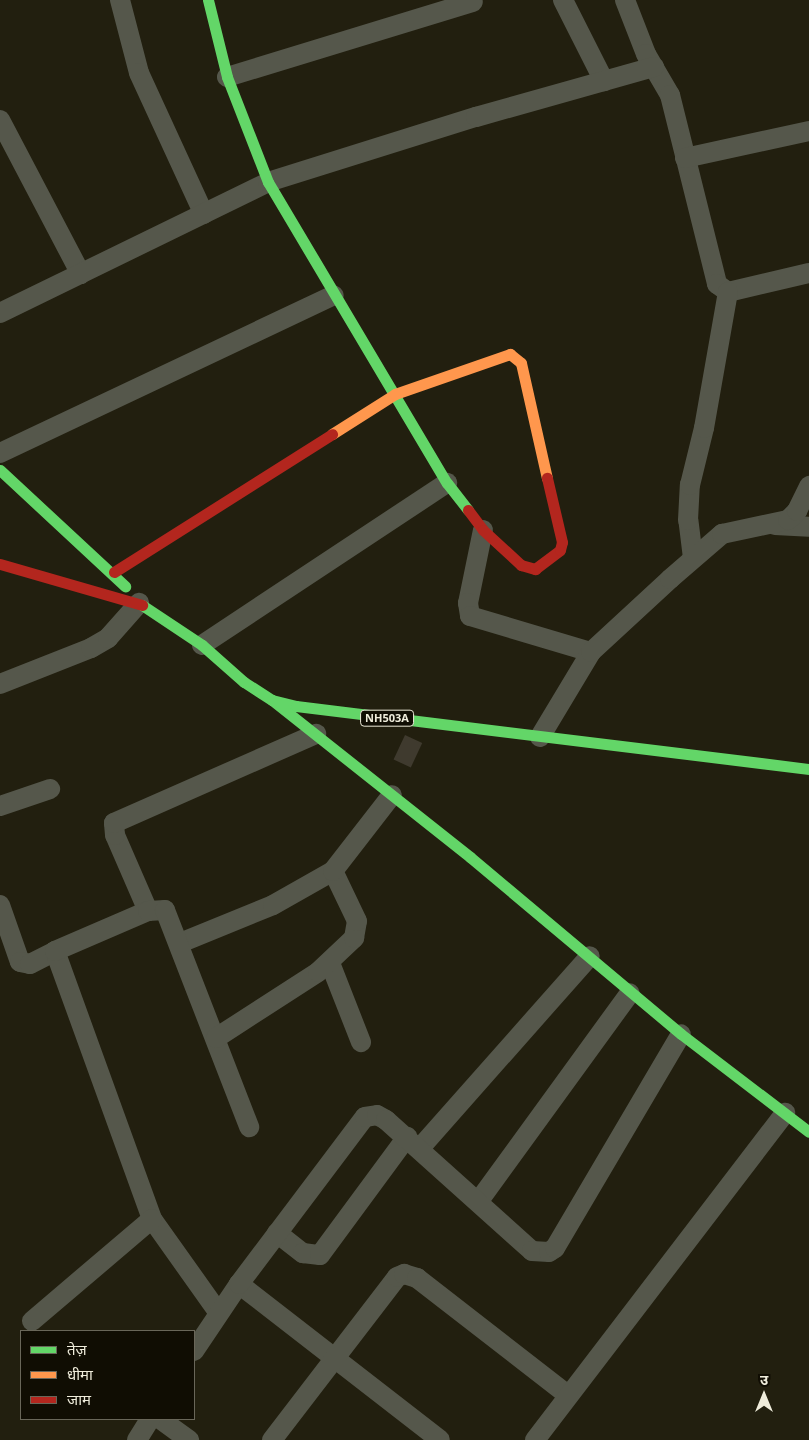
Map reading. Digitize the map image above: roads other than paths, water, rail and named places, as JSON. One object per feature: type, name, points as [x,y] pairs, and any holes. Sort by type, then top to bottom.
[{"type":"main road","points":[[114,572],[395,394],[502,356],[516,356],[521,363],[562,542],[560,550],[541,566],[528,568],[483,530],[447,482],[395,394],[334,295],[268,182],[227,77],[208,0]]},
{"type":"main road","points":[[0,470],[114,572],[139,603]]},
{"type":"main road","name":"NH503A","points":[[0,564],[139,603],[202,645],[244,682],[272,700],[316,709],[809,769]]},
{"type":"main road","points":[[272,700],[590,956],[630,993],[809,1132]]},
{"type":"street","points":[[120,0],[139,74],[204,214]]},
{"type":"street","points":[[563,0],[604,81]]},
{"type":"street","points":[[625,0],[654,67],[670,95],[717,284],[728,292],[809,273]]},
{"type":"street","points":[[227,77],[473,2]]},
{"type":"street","points":[[0,313],[268,182],[654,67]]},
{"type":"street","points":[[0,120],[81,274]]},
{"type":"street","points":[[685,158],[809,131]]},
{"type":"street","points":[[693,558],[688,520],[690,485],[704,428],[728,292]]},
{"type":"street","points":[[0,453],[334,295]]},
{"type":"street","points":[[202,645],[447,482]]},
{"type":"street","points":[[540,736],[591,652],[693,558],[722,534],[773,525],[788,520],[797,511],[809,486]]},
{"type":"street","points":[[773,525],[809,527]]},
{"type":"street","points":[[483,530],[468,604],[470,616],[591,652]]},
{"type":"street","points":[[0,684],[91,648],[108,638],[139,603]]},
{"type":"street","points":[[148,911],[115,835],[114,823],[316,734]]},
{"type":"street","points":[[0,806],[50,789]]},
{"type":"street","points":[[180,943],[265,909],[333,871],[392,795]]},
{"type":"street","points":[[216,1038],[330,963],[354,938],[358,927],[333,871]]},
{"type":"street","points":[[0,906],[20,962],[30,964],[55,951],[148,911],[165,910],[180,943],[248,1127]]},
{"type":"street","points":[[55,951],[152,1219],[160,1234],[218,1312]]},
{"type":"street","points":[[277,1233],[303,1253],[320,1256],[413,1143],[590,956]]},
{"type":"street","points":[[330,963],[361,1042]]},
{"type":"street","points":[[478,1202],[630,993]]},
{"type":"street","points":[[195,1348],[218,1312],[365,1117],[377,1115],[413,1143],[532,1251],[540,1254],[555,1248],[681,1034]]},
{"type":"street","points":[[534,1440],[785,1113]]},
{"type":"street","points":[[32,1321],[152,1219]]},
{"type":"street","points":[[272,1440],[397,1277],[411,1273],[568,1395]]},
{"type":"street","points":[[239,1284],[440,1440]]},
{"type":"street","points":[[137,1440],[149,1420]]},
{"type":"street","points":[[161,1420],[189,1440]]}]
